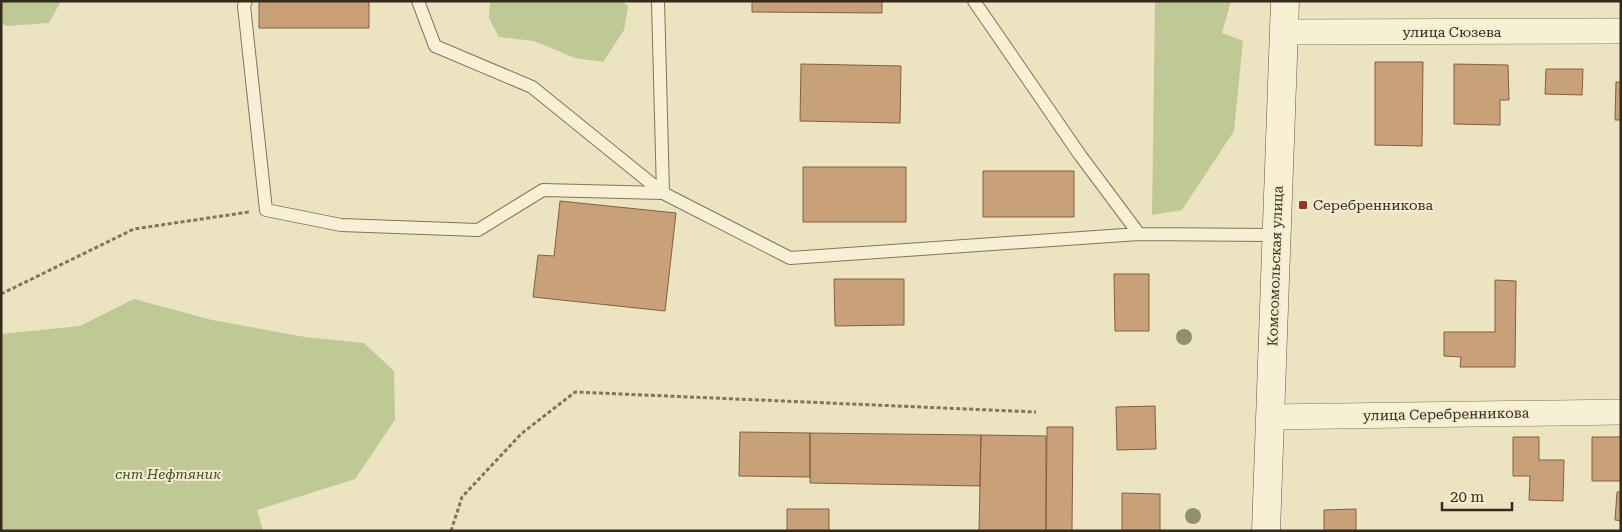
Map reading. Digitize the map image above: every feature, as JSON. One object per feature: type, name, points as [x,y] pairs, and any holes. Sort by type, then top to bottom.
[{"type":"main road","name":"Комсомольская улица","points":[[1266,531],[1271,417],[1275,235],[1285,1]]},
{"type":"street","name":"улица Сюзева","points":[[1284,32],[1621,31]]},
{"type":"street","name":"улица Серебренникова","points":[[1271,417],[1621,412]]},
{"type":"lane","points":[[246,1],[244,6],[266,210],[341,225],[478,230],[543,190],[663,193]]},
{"type":"lane","points":[[418,1],[435,46],[532,87],[663,193],[790,258],[1139,234],[1275,235]]},
{"type":"lane","points":[[658,1],[663,193]]},
{"type":"lane","points":[[974,1],[1080,155],[1139,234]]},
{"type":"path","points":[[1,294],[134,229],[266,210]]},
{"type":"path","points":[[451,531],[462,497],[521,434],[575,392],[1036,412]]},
{"type":"green space","points":[[1,1],[61,1],[49,23],[7,26],[1,23]]},
{"type":"green space","points":[[490,1],[621,1],[628,6],[624,30],[603,62],[575,58],[534,41],[499,37],[489,18]]},
{"type":"green space","points":[[1155,1],[1231,1],[1222,33],[1243,41],[1234,131],[1182,210],[1152,215]]},
{"type":"green space","name":"снт Нефтяник","points":[[134,299],[212,320],[305,337],[364,343],[394,371],[395,420],[355,479],[257,510],[263,531],[1,531],[1,334],[80,326]]},
{"type":"building","points":[[259,1],[369,1],[369,28],[259,28]]},
{"type":"building","points":[[752,1],[882,1],[882,13],[752,12]]},
{"type":"building","points":[[1375,62],[1423,62],[1422,146],[1375,145]]},
{"type":"building","points":[[801,64],[901,66],[900,123],[800,121]]},
{"type":"building","points":[[1454,64],[1508,65],[1509,100],[1500,100],[1500,125],[1454,124]]},
{"type":"building","points":[[1546,69],[1583,69],[1582,95],[1545,94]]},
{"type":"building","points":[[1616,82],[1621,82],[1621,120],[1615,120]]},
{"type":"building","points":[[803,167],[906,167],[906,222],[803,222]]},
{"type":"building","points":[[983,171],[1074,171],[1074,217],[983,217]]},
{"type":"building","points":[[560,201],[676,213],[665,311],[533,297],[538,255],[554,256]]},
{"type":"building","points":[[1114,274],[1149,274],[1149,331],[1115,331]]},
{"type":"building","points":[[834,279],[904,279],[904,325],[835,326]]},
{"type":"building","points":[[1495,280],[1516,281],[1515,367],[1460,367],[1461,357],[1444,356],[1444,332],[1495,332]]},
{"type":"building","points":[[1155,406],[1156,449],[1117,450],[1116,407]]},
{"type":"building","points":[[1047,427],[1073,427],[1072,531],[1046,531]]},
{"type":"building","points":[[740,432],[810,433],[810,477],[739,476]]},
{"type":"building","points":[[810,433],[981,435],[980,486],[810,483]]},
{"type":"building","points":[[981,435],[1046,436],[1046,531],[979,531]]},
{"type":"building","points":[[1513,437],[1539,437],[1539,460],[1564,460],[1563,501],[1529,500],[1530,476],[1513,476]]},
{"type":"building","points":[[1592,437],[1621,437],[1621,481],[1592,481]]},
{"type":"building","points":[[1617,492],[1621,492],[1621,521],[1615,520]]},
{"type":"building","points":[[1122,493],[1160,494],[1160,531],[1122,531]]},
{"type":"building","points":[[787,509],[829,509],[829,531],[787,531]]},
{"type":"building","points":[[1356,509],[1356,531],[1324,531],[1324,510]]},
{"type":"place","name":"Серебренникова","points":[[1303,205]]}]
